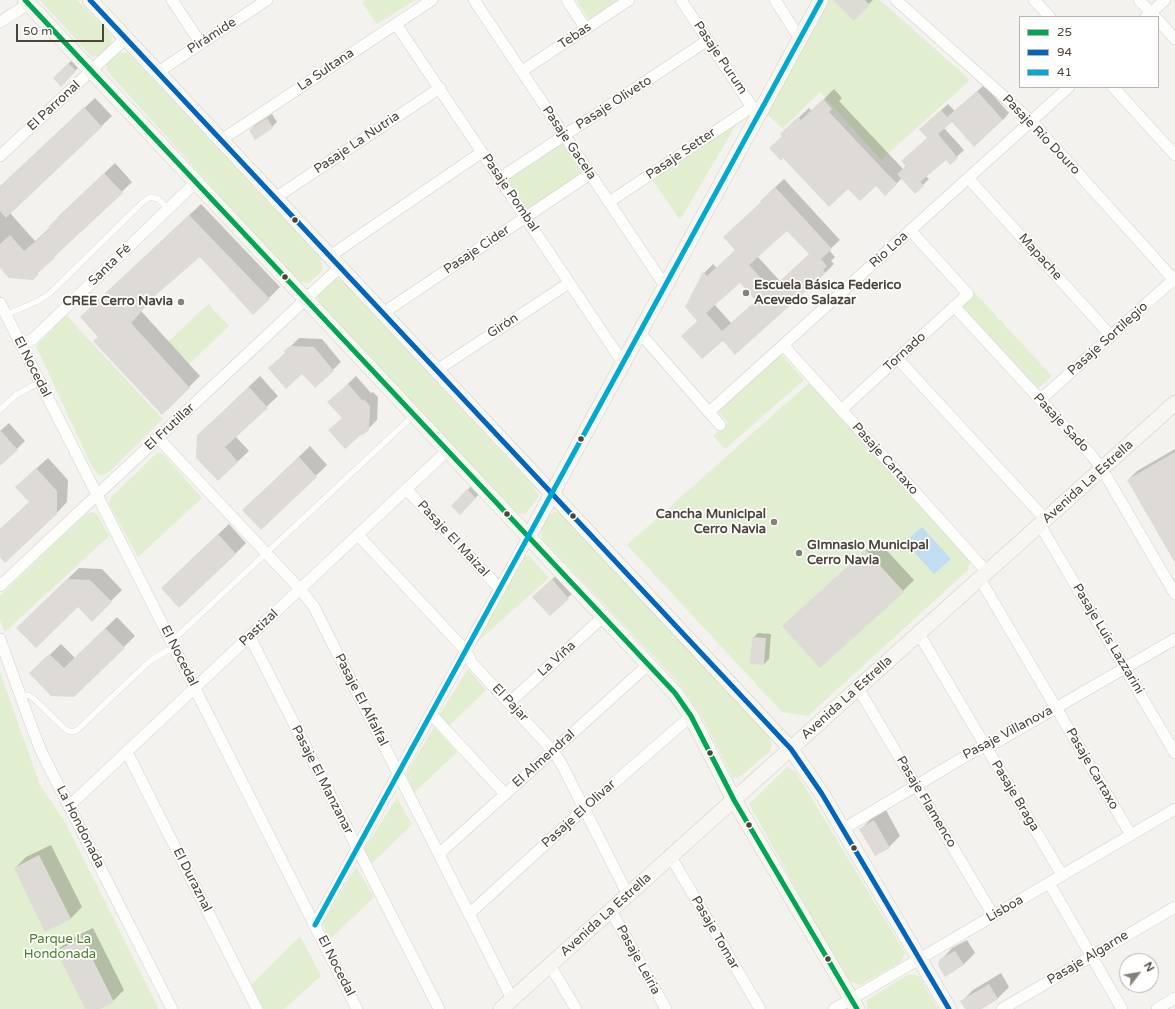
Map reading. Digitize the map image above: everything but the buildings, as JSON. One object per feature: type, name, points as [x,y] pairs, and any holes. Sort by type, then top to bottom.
[{"type":"street","points":[[90,0],[791,749],[818,788],[843,829],[949,1009]]},
{"type":"street","points":[[172,0],[201,44]]},
{"type":"street","name":"Pirámide","points":[[158,72],[267,0]]},
{"type":"street","name":"La Sultana","points":[[221,140],[432,0]]},
{"type":"street","name":"Pasaje Gacela","points":[[474,0],[665,286]]},
{"type":"street","points":[[567,0],[586,29]]},
{"type":"street","name":"Tebas","points":[[522,71],[629,0]]},
{"type":"street","name":"Pasaje Purum","points":[[681,0],[755,111]]},
{"type":"street","points":[[774,0],[800,39]]},
{"type":"street","points":[[315,925],[640,333],[755,111],[800,39],[821,0]]},
{"type":"street","name":"Pasaje Río Douro","points":[[896,0],[1031,121],[1175,280]]},
{"type":"street","points":[[1034,0],[1049,16]]},
{"type":"street","points":[[1140,0],[1152,16]]},
{"type":"street","points":[[1154,16],[1165,0]]},
{"type":"street","points":[[0,22],[26,2],[675,693],[691,716],[734,800],[854,1004]]},
{"type":"street","points":[[1159,23],[1175,39]]},
{"type":"street","name":"Pasaje Pombal","points":[[396,24],[623,363]]},
{"type":"street","name":"El Parronal","points":[[0,156],[126,38]]},
{"type":"street","name":"Pasaje Oliveto","points":[[500,178],[708,40]]},
{"type":"street","name":"Pasaje La Nutria","points":[[276,198],[440,88]]},
{"type":"street","name":"Río Loa","points":[[709,412],[1068,88]]},
{"type":"street","points":[[1114,88],[1175,155]]},
{"type":"street","name":"Pasaje Setter","points":[[609,202],[755,111]]},
{"type":"street","points":[[335,261],[482,152]]},
{"type":"street","name":"Pasaje Cider","points":[[383,313],[590,174]]},
{"type":"street","name":"Mapache","points":[[968,178],[1111,336]]},
{"type":"street","name":"Santa Fé","points":[[21,345],[33,339],[196,182]]},
{"type":"street","name":"Tornado","points":[[841,410],[968,294],[910,230]]},
{"type":"street","name":"El Frutillar","points":[[0,586],[306,299],[335,261]]},
{"type":"street","name":"Pasaje Sortilegio","points":[[1040,400],[1175,280]]},
{"type":"street","name":"Girón","points":[[436,370],[569,283]]},
{"type":"street","name":"Pasaje Sado","points":[[954,306],[1102,469],[1175,594]]},
{"type":"street","name":"El Nocedal","points":[[2,308],[357,1009]]},
{"type":"street","points":[[640,333],[720,425]]},
{"type":"street","name":"Pasaje Cartaxo","points":[[783,345],[984,575],[1056,708],[1130,835]]},
{"type":"street","name":"Pasaje Luis Lazzarini","points":[[897,358],[1043,522],[1125,668],[1175,753]]},
{"type":"street","name":"Avenida La Estrella","points":[[501,1009],[1175,403]]},
{"type":"street","name":"Pasaje El Alfalfal","points":[[158,438],[266,553],[314,607],[512,999]]},
{"type":"street","name":"Pastizal","points":[[69,806],[448,450]]},
{"type":"street","name":"Pasaje El Maizal","points":[[406,489],[500,589]]},
{"type":"street","name":"El Pajar","points":[[358,535],[466,651],[472,663],[553,751],[561,763],[628,895]]},
{"type":"street","name":"La Viña","points":[[509,703],[604,616]]},
{"type":"street","name":"Pasaje Braga","points":[[919,634],[1062,875]]},
{"type":"street","name":"Pasaje El Manzanar","points":[[250,636],[439,1009]]},
{"type":"street","name":"La Hondonada","points":[[0,639],[41,751],[172,1009]]},
{"type":"street","name":"Pasaje Villanova","points":[[843,829],[976,750],[997,742],[1175,639]]},
{"type":"street","name":"El Almendral","points":[[439,854],[649,664]]},
{"type":"street","name":"Pasaje Flamenco","points":[[858,688],[993,916]]},
{"type":"street","points":[[431,714],[505,794]]},
{"type":"street","name":"Pasaje El Olivar","points":[[469,914],[584,809],[691,716]]},
{"type":"street","name":"El Duraznal","points":[[127,752],[257,1009]]},
{"type":"street","name":"Lisboa","points":[[834,1009],[854,1004],[920,959],[1175,809]]},
{"type":"street","name":"Pasaje Tomar","points":[[671,857],[760,1009]]},
{"type":"street","points":[[1049,883],[1122,1009]]},
{"type":"street","name":"Pasaje Algarne","points":[[1002,1009],[1175,907]]},
{"type":"street","name":"Pasaje Leiria","points":[[611,911],[666,1009]]},
{"type":"street","points":[[550,965],[576,1009]]},
{"type":"street","points":[[1157,1009],[1175,998]]},
{"type":"lane","points":[[2,308],[38,301],[49,294],[143,202],[150,197],[158,199],[168,209]]},
{"type":"lane","points":[[0,410],[16,395],[40,382]]},
{"type":"lane","points":[[20,696],[28,695],[33,698],[65,729],[70,732],[76,731],[151,660],[173,644],[266,553],[414,415]]},
{"type":"green space","points":[[40,0],[77,0],[112,36],[111,44],[99,56],[92,57]]},
{"type":"green space","points":[[365,0],[415,0],[377,24],[362,2]]},
{"type":"green space","points":[[576,0],[621,0],[590,21]]},
{"type":"green space","points":[[829,0],[880,0],[970,80],[881,160],[820,92],[783,129],[766,114]]},
{"type":"green space","points":[[117,52],[128,53],[321,259],[323,270],[309,283],[298,282],[108,72],[106,64]]},
{"type":"green space","points":[[739,120],[680,220],[651,178]]},
{"type":"green space","points":[[562,142],[583,175],[527,211],[506,178]]},
{"type":"green space","points":[[333,278],[341,280],[533,486],[539,496],[525,514],[517,513],[319,303],[317,294]]},
{"type":"green space","points":[[974,292],[1052,376],[1036,390],[961,306]]},
{"type":"green space","points":[[208,304],[229,326],[189,364],[168,342]]},
{"type":"green space","points":[[66,315],[163,419],[108,473],[99,475],[92,467],[36,346]]},
{"type":"green space","points":[[780,353],[804,380],[725,449],[713,436],[728,423],[716,409]]},
{"type":"green space","name":"GImnasio Municipal Cerro Navia","points":[[809,383],[970,561],[968,570],[808,716],[782,712],[627,545]]},
{"type":"green space","points":[[157,453],[163,454],[202,498],[138,557],[109,504],[111,497]]},
{"type":"green space","points":[[93,512],[98,516],[109,536],[5,632],[0,620],[0,596],[86,514]]},
{"type":"green space","points":[[555,512],[561,513],[767,732],[772,744],[770,751],[742,775],[737,778],[733,778],[701,715],[677,681],[543,540],[540,528],[550,514]]},
{"type":"green space","points":[[524,556],[529,556],[549,578],[478,641]]},
{"type":"green space","points":[[468,669],[486,690],[449,726],[439,715]]},
{"type":"green space","name":"Parque La Hondonada","points":[[0,672],[40,785],[65,822],[159,1009],[0,1009]]},
{"type":"green space","points":[[434,727],[457,752],[414,793],[406,774]]},
{"type":"green space","points":[[787,767],[796,772],[905,953],[901,962],[860,985],[847,980],[749,804]]},
{"type":"green space","points":[[397,798],[412,825],[371,864],[364,849]]},
{"type":"green space","points":[[356,867],[374,897],[330,939],[322,924]]},
{"type":"green space","points":[[300,936],[321,976],[284,1009],[262,1009],[251,985]]},
{"type":"green space","points":[[909,974],[919,976],[938,1009],[867,1009],[867,1000]]},
{"type":"water","points":[[922,527],[951,559],[934,574],[905,542]]},
{"type":"transit line","name":"25","points":[[25,0],[675,693],[691,716],[734,800],[857,1009]]},
{"type":"transit line","name":"94","points":[[90,0],[791,749],[822,794],[949,1009]]},
{"type":"transit line","name":"41","points":[[315,925],[821,0]]},
{"type":"place","name":"Escuela Básica Federico Acevedo Salazar","points":[[746,293]]},
{"type":"place","name":"CREE Cerro Navia","points":[[181,302]]},
{"type":"place","name":"Cancha Municipal Cerro Navia","points":[[774,522]]},
{"type":"place","name":"GImnasio Municipal Cerro Navia","points":[[799,553]]}]
